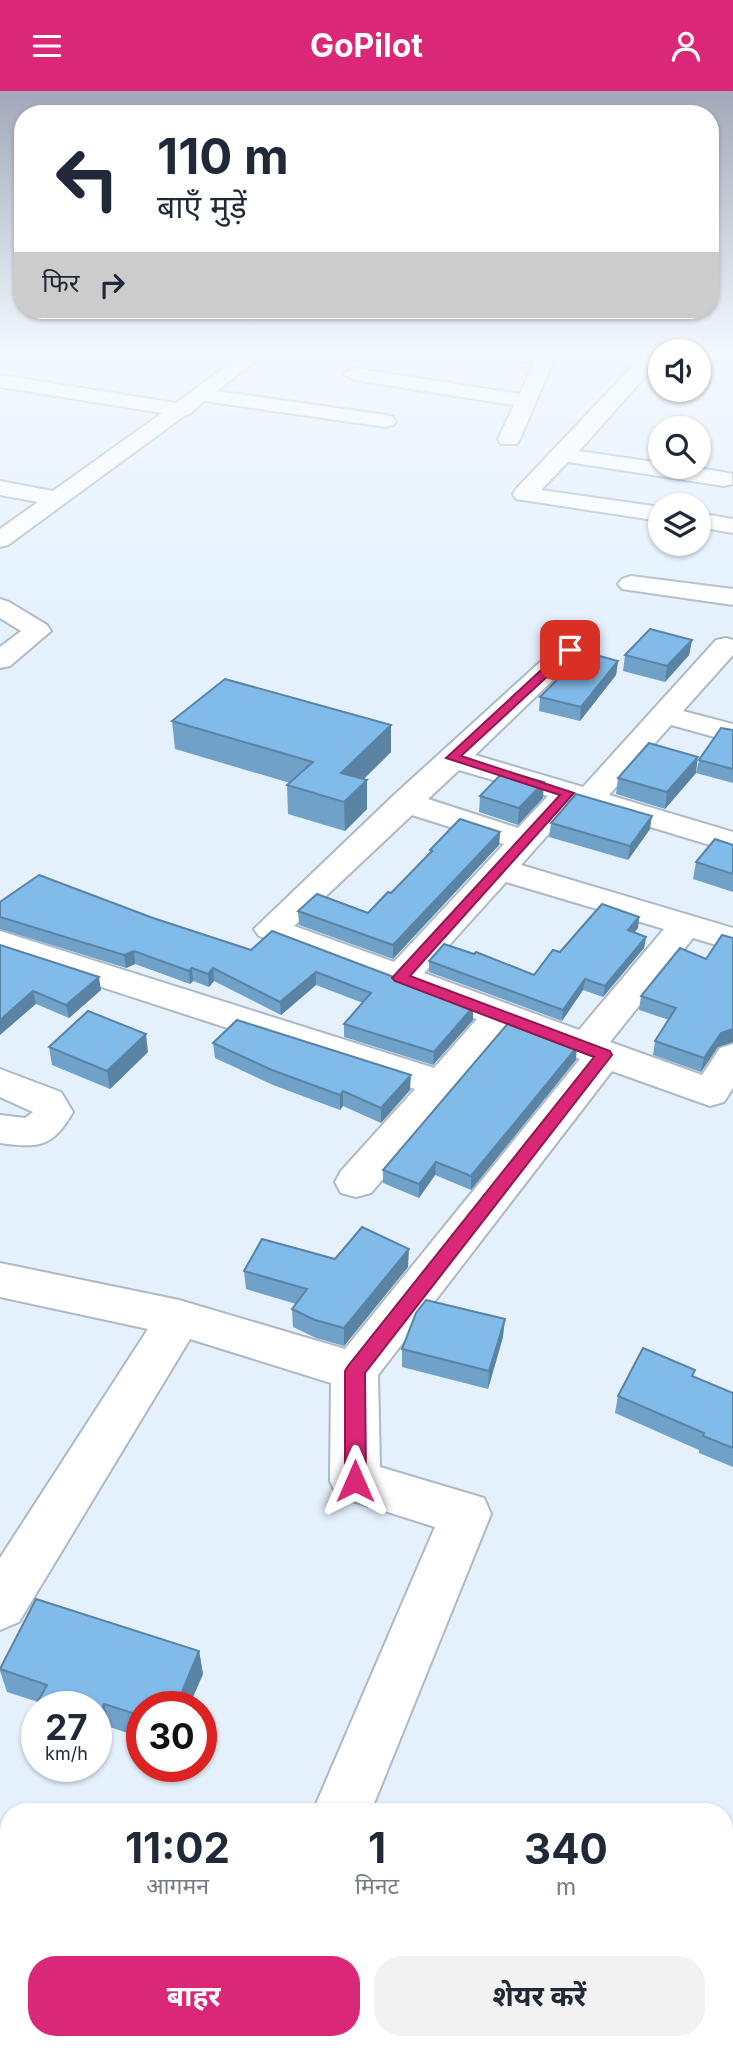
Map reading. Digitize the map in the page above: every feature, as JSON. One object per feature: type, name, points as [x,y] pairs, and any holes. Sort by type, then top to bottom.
[{"type":"street","points":[[0,540],[133,444]]},
{"type":"street","points":[[573,444],[524,493],[648,512]]},
{"type":"street","points":[[563,455],[724,479]]},
{"type":"street","points":[[0,488],[56,498]]},
{"type":"street","points":[[711,522],[733,526]]},
{"type":"street","points":[[631,585],[733,597]]},
{"type":"street","points":[[0,607],[38,631],[0,660]]},
{"type":"street","points":[[400,978],[525,841],[579,796],[666,715],[726,646]]},
{"type":"street","points":[[570,650],[271,929],[710,1093],[733,1057]]},
{"type":"street","points":[[666,715],[733,733]]},
{"type":"street","points":[[452,758],[733,842]]},
{"type":"street","points":[[405,802],[525,841]]},
{"type":"street","points":[[499,869],[733,939]]},
{"type":"street","points":[[345,1803],[466,1514],[355,1481],[355,1371],[686,925]]},
{"type":"street","points":[[0,942],[439,1083]]},
{"type":"street","points":[[356,1182],[439,1083],[500,1016]]},
{"type":"street","points":[[0,1082],[47,1102],[52,1112],[47,1122],[32,1133],[0,1129]]},
{"type":"street","points":[[0,1280],[179,1318],[355,1371]]},
{"type":"street","points":[[0,1605],[179,1318]]},
{"type":"building","points":[[650,629],[692,640],[667,666],[625,655]]},
{"type":"building","points":[[585,652],[618,661],[581,707],[540,697]]},
{"type":"building","points":[[225,679],[391,725],[341,773],[367,780],[344,802],[287,785],[313,762],[172,721]]},
{"type":"building","points":[[721,728],[733,730],[733,769],[699,760]]},
{"type":"building","points":[[649,743],[698,757],[667,792],[618,778]]},
{"type":"building","points":[[504,771],[544,782],[519,808],[480,796]]},
{"type":"building","points":[[576,794],[652,816],[630,846],[551,823]]},
{"type":"building","points":[[460,819],[500,832],[393,945],[298,911],[317,894],[368,913],[388,892],[391,893]]},
{"type":"building","points":[[715,839],[733,845],[733,874],[696,862]]},
{"type":"building","points":[[39,875],[153,918],[251,950],[272,931],[473,1007],[434,1052],[344,1024],[371,993],[316,972],[280,1002],[213,968],[208,974],[192,968],[189,971],[134,951],[124,955],[0,917],[0,902]]},
{"type":"building","points":[[602,904],[639,917],[628,930],[646,937],[605,986],[585,979],[563,1010],[429,961],[444,944],[474,954],[476,952],[534,975],[553,950],[560,952]]},
{"type":"building","points":[[722,935],[733,938],[733,1029],[721,1033],[704,1058],[655,1041],[676,1008],[641,996],[680,948],[706,959]]},
{"type":"building","points":[[0,945],[99,977],[66,1005],[33,991],[0,1020]]},
{"type":"building","points":[[88,1011],[146,1034],[107,1071],[49,1047]]},
{"type":"building","points":[[237,1020],[411,1075],[381,1108],[343,1091],[340,1095],[272,1070],[213,1043]]},
{"type":"building","points":[[510,1021],[577,1047],[471,1176],[436,1162],[419,1184],[383,1170]]},
{"type":"building","points":[[362,1227],[409,1249],[344,1328],[315,1320],[292,1309],[307,1289],[244,1271],[262,1239],[335,1259]]},
{"type":"building","points":[[426,1300],[505,1319],[489,1371],[402,1349],[416,1313]]},
{"type":"building","points":[[643,1348],[695,1370],[692,1376],[733,1393],[733,1448],[618,1396]]},
{"type":"building","points":[[36,1599],[199,1651],[182,1691],[126,1691],[126,1711],[112,1707],[112,1691],[44,1691],[47,1685],[0,1669]]},
{"type":"route","points":[[355,1481],[355,1371],[604,1055],[400,978],[568,793],[452,758],[570,650]]}]
